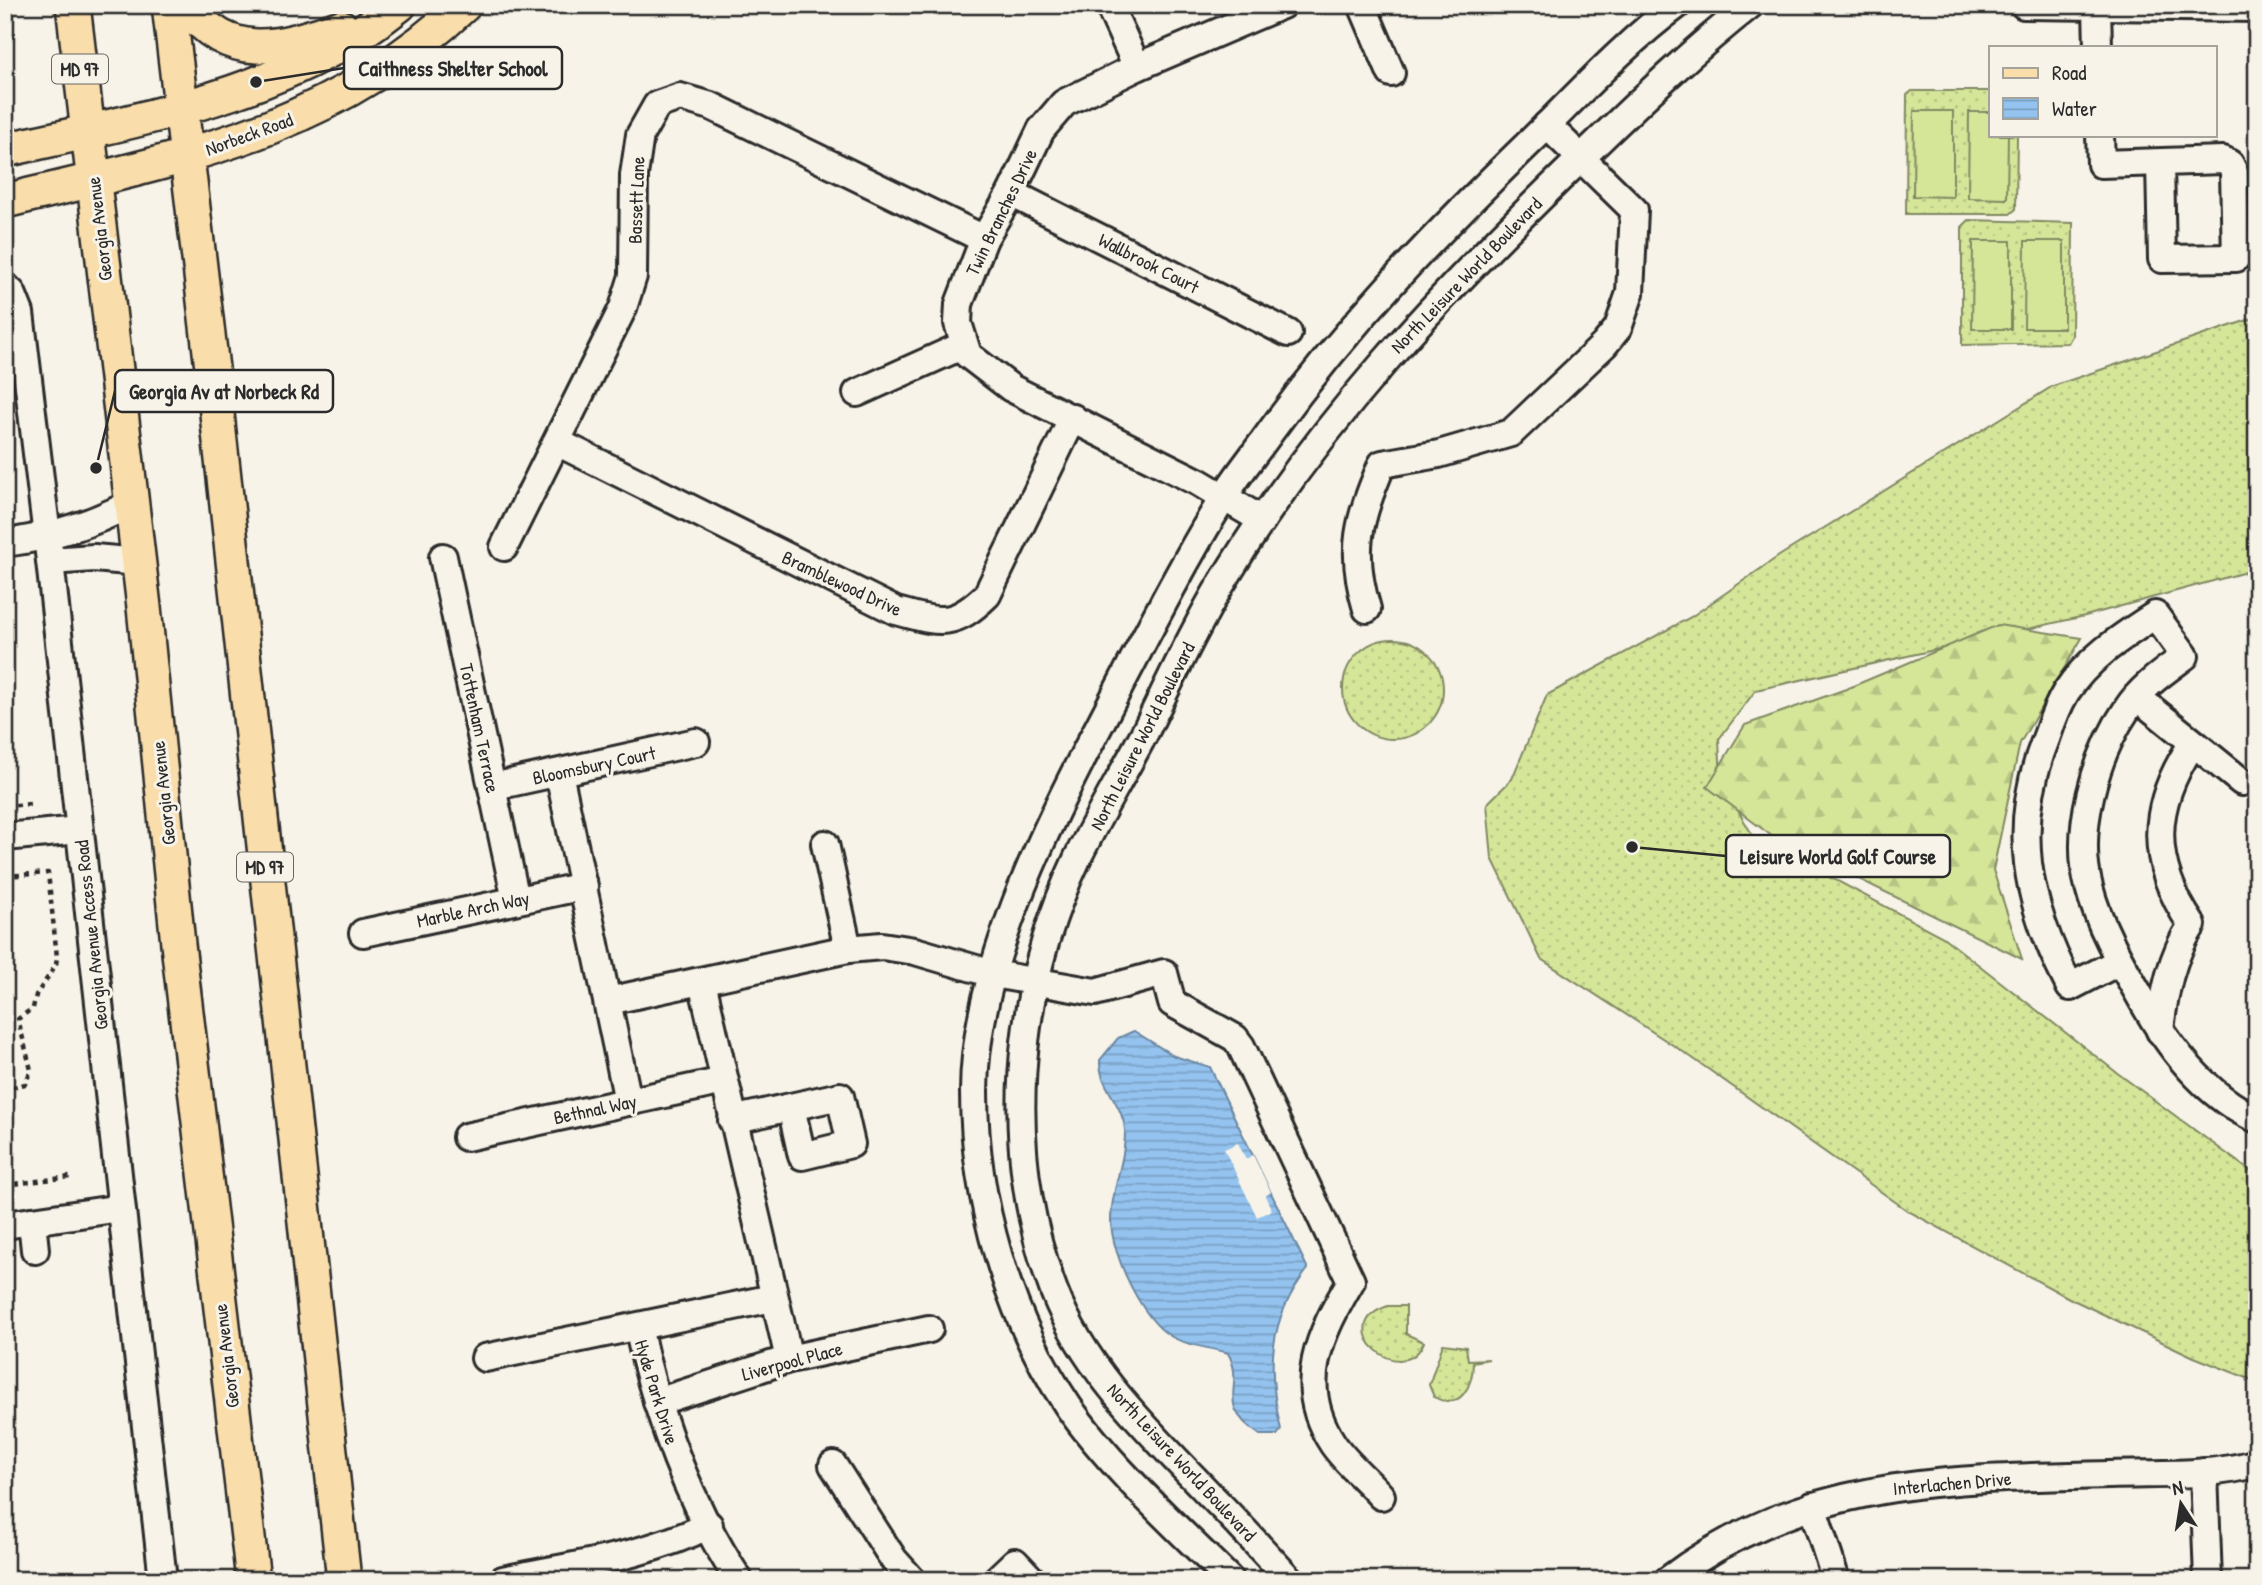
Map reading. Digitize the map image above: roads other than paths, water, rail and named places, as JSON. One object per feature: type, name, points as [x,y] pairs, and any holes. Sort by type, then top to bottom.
[{"type":"main road","name":"Georgia Avenue","points":[[73,5],[139,562],[178,944],[253,1580]]},
{"type":"main road","name":"MD 97","points":[[169,5],[188,155],[344,1580]]},
{"type":"main road","points":[[186,5],[196,18],[217,33],[242,45],[267,48],[288,44],[396,8]]},
{"type":"main road","name":"Norbeck Road","points":[[5,201],[188,155],[258,134],[322,106],[383,72],[436,32],[464,5]]},
{"type":"main road","points":[[5,150],[87,132],[273,79],[367,31],[396,8]]},
{"type":"street","points":[[1109,5],[1137,67]]},
{"type":"street","name":"Twin Branches Drive","points":[[964,345],[958,323],[959,304],[984,239],[1011,193],[1041,130],[1064,103],[1137,67],[1282,5]]},
{"type":"street","points":[[1362,5],[1391,73]]},
{"type":"street","points":[[1230,1580],[1131,1478],[1070,1409],[1038,1356],[1014,1300],[997,1253],[981,1170],[974,1091],[979,1033],[993,974],[1021,893],[1069,782],[1181,570],[1224,497],[1313,373],[1390,282],[1547,125],[1677,5]]},
{"type":"street","name":"North Leisure World Boulevard","points":[[1290,1580],[1148,1431],[1093,1364],[1054,1292],[1033,1214],[1024,1161],[1020,1096],[1036,984],[1054,916],[1077,860],[1217,590],[1262,520],[1347,404],[1421,317],[1581,158],[1692,51],[1750,5]]},
{"type":"street","points":[[2024,5],[2257,8]]},
{"type":"street","points":[[2097,8],[2098,46]]},
{"type":"street","name":"Bassett Lane","points":[[504,547],[623,308],[633,276],[634,175],[640,135],[657,105],[680,97],[711,106],[984,239]]},
{"type":"street","points":[[1367,609],[1355,562],[1363,509],[1382,464],[1439,454],[1511,433],[1618,328],[1630,293],[1634,210],[1547,125]]},
{"type":"street","points":[[2101,136],[2101,164],[2223,160],[2230,164],[2234,172],[2236,258],[2162,259],[2160,163]]},
{"type":"street","name":"Wallbrook Court","points":[[1011,193],[1288,334]]},
{"type":"street","name":"Georgia Avenue Access Road","points":[[9,289],[49,549],[163,1580]]},
{"type":"street","points":[[857,393],[964,345],[968,355],[1011,388],[1224,497],[1262,520]]},
{"type":"street","name":"Bramblewood Drive","points":[[557,442],[896,611],[942,623],[973,609],[987,595],[1073,418]]},
{"type":"street","points":[[49,549],[132,503]]},
{"type":"street","points":[[5,542],[93,558],[139,562]]},
{"type":"street","name":"Tottenham Terrace","points":[[443,556],[516,900]]},
{"type":"street","points":[[2120,961],[2070,988],[2052,953],[2036,906],[2024,820],[2040,754],[2066,692],[2114,642],[2155,615],[2185,656],[2159,675],[2128,707],[2099,757],[2085,827],[2088,886],[2120,961],[2160,1031],[2205,1082],[2243,1113],[2257,1119]]},
{"type":"street","points":[[2137,697],[2242,782]]},
{"type":"street","name":"Bloomsbury Court","points":[[492,787],[696,742]]},
{"type":"street","points":[[2160,1031],[2164,994],[2172,965],[2192,925],[2178,905],[2165,874],[2160,848],[2161,821],[2174,773],[2193,743]]},
{"type":"street","points":[[559,773],[628,1101]]},
{"type":"street","points":[[5,837],[79,830]]},
{"type":"street","points":[[825,845],[848,949]]},
{"type":"street","name":"Marble Arch Way","points":[[363,933],[583,886]]},
{"type":"street","points":[[608,1001],[848,949],[883,946],[915,951],[1036,984],[1095,992],[1164,973],[1172,1003],[1235,1038],[1351,1281],[1317,1348],[1315,1398],[1321,1421],[1334,1445],[1381,1496]]},
{"type":"street","points":[[702,982],[789,1359]]},
{"type":"street","name":"Bethnal Way","points":[[466,1136],[724,1081]]},
{"type":"street","points":[[732,1120],[791,1107]]},
{"type":"street","points":[[5,1225],[121,1208]]},
{"type":"street","points":[[33,1221],[35,1250]]},
{"type":"street","name":"Hyde Park Drive","points":[[739,1580],[680,1465],[657,1402],[639,1327],[773,1298]]},
{"type":"street","points":[[485,1358],[639,1327]]},
{"type":"street","name":"Liverpool Place","points":[[657,1402],[789,1359],[929,1329]]},
{"type":"street","name":"Interlachen Drive","points":[[1668,1580],[1711,1549],[1773,1520],[1812,1506],[1879,1489],[1948,1479],[2204,1472],[2257,1463]]},
{"type":"street","points":[[833,1465],[894,1560],[912,1580]]},
{"type":"street","points":[[2204,1472],[2208,1580]]},
{"type":"street","points":[[1812,1506],[1836,1580]]},
{"type":"street","points":[[503,1580],[644,1550],[680,1540],[709,1525]]},
{"type":"street","points":[[996,1580],[1015,1562],[1032,1580]]},
{"type":"water","points":[[1134,1031],[1174,1056],[1210,1067],[1308,1269],[1294,1288],[1285,1308],[1274,1346],[1274,1386],[1281,1430],[1277,1435],[1260,1435],[1237,1413],[1233,1395],[1233,1365],[1228,1353],[1172,1337],[1150,1316],[1122,1267],[1112,1234],[1111,1220],[1125,1130],[1120,1111],[1103,1079],[1100,1060],[1118,1038]]},
{"type":"place","name":"Caithness Shelter School","points":[[256,82]]},
{"type":"place","name":"Georgia Av at Norbeck Rd","points":[[96,468]]},
{"type":"place","name":"Leisure World Golf Course","points":[[1632,847]]}]
